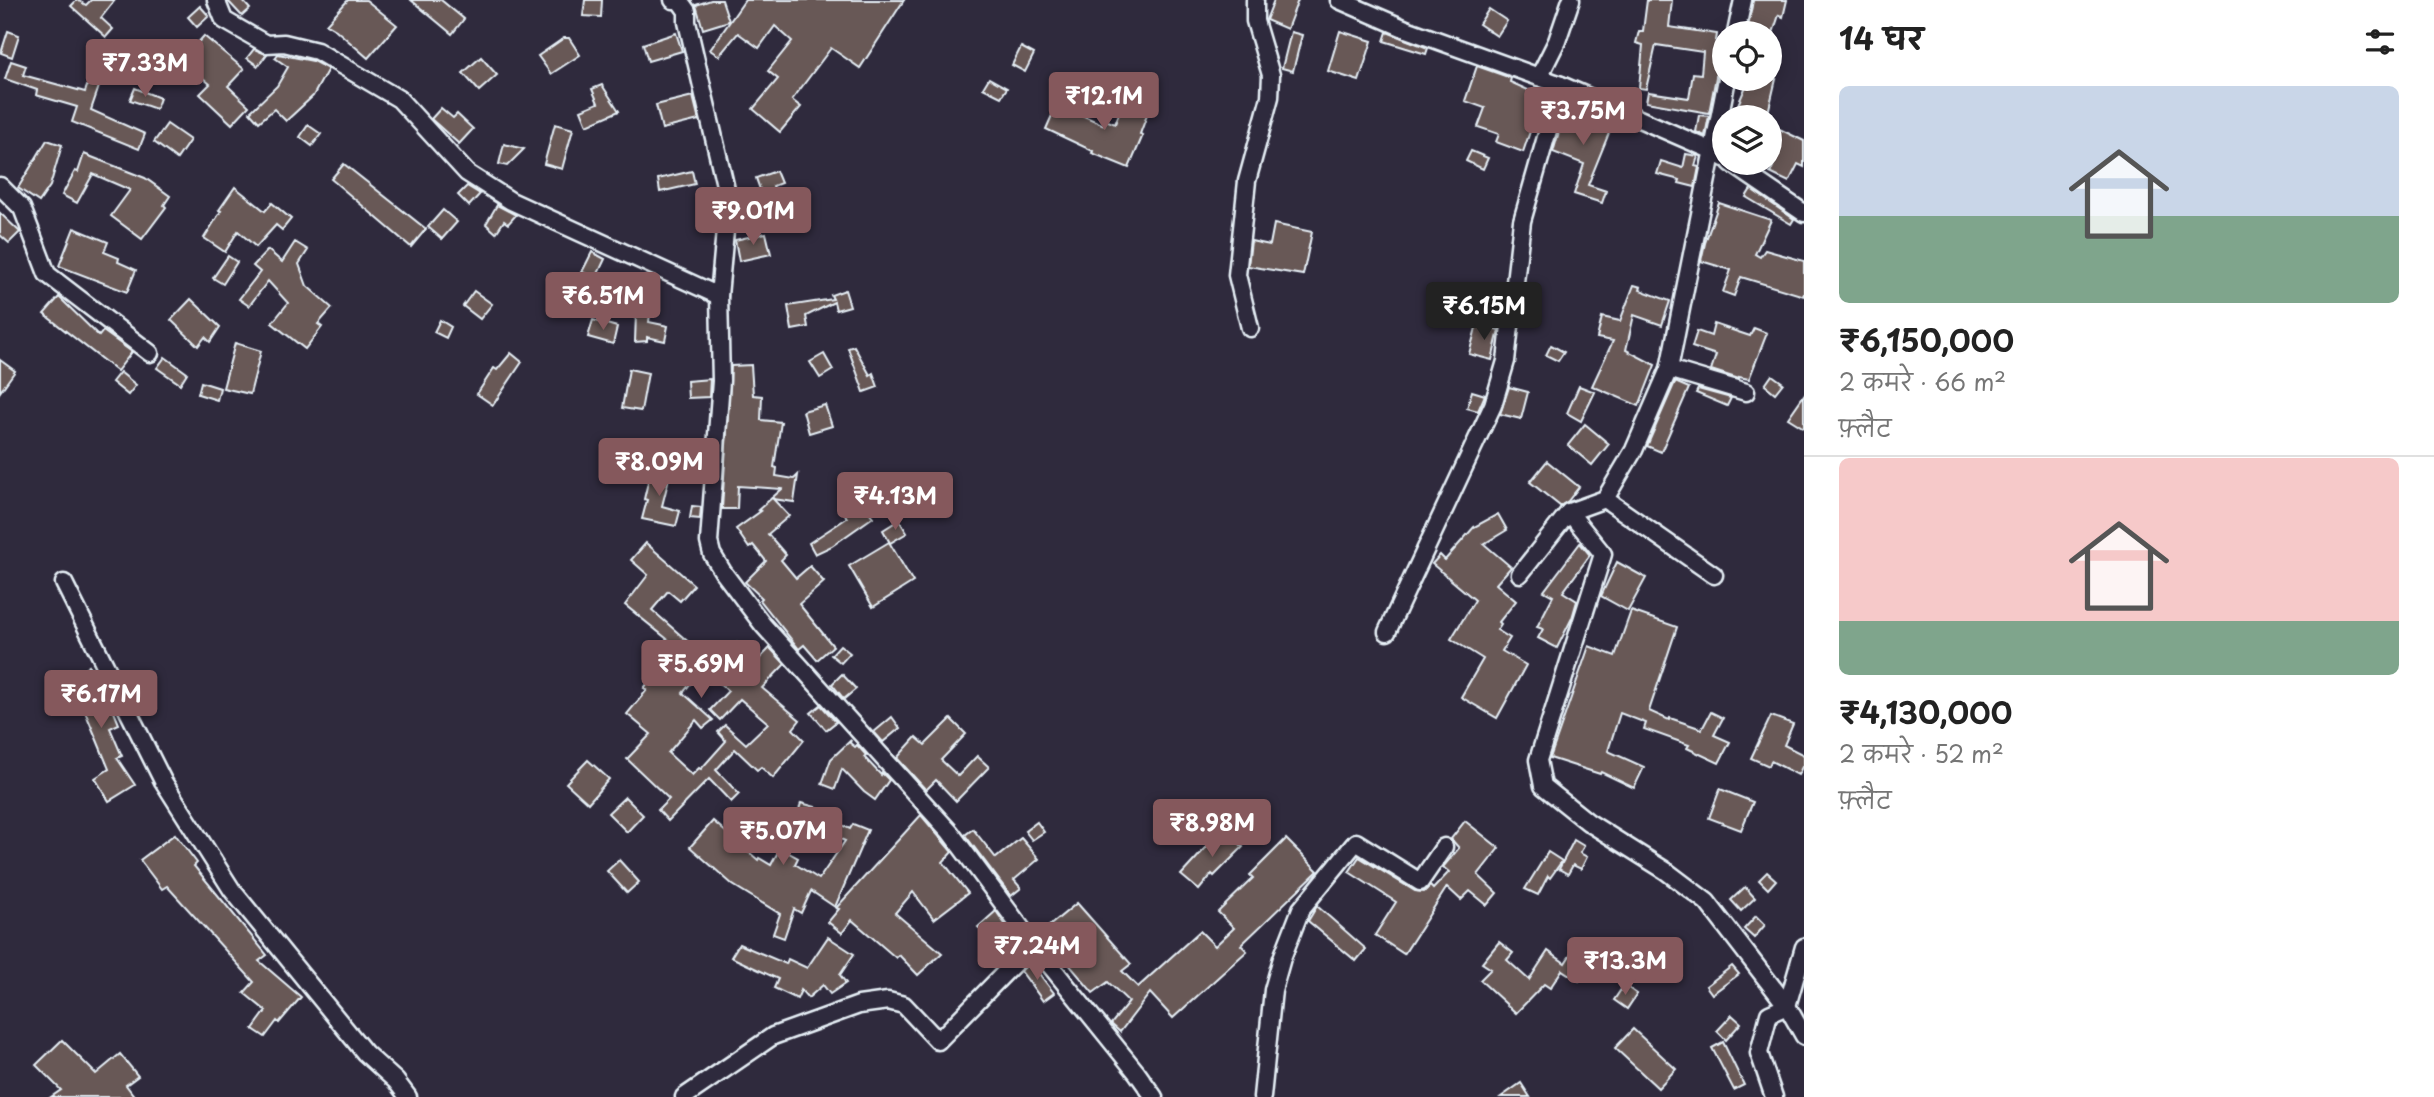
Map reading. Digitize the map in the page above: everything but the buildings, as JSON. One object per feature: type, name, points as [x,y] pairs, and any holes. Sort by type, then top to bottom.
[{"type":"street","points":[[216,0],[224,20],[267,44],[284,43],[317,51],[399,99],[467,173],[511,201],[719,296]]},
{"type":"street","points":[[673,0],[679,0],[687,11],[687,22],[729,198],[719,296],[721,381],[709,542],[712,554],[764,625],[950,832],[1033,944],[1154,1097]]},
{"type":"street","points":[[1251,328],[1237,275],[1247,181],[1270,97],[1271,75],[1255,21],[1255,0]]},
{"type":"street","points":[[1339,0],[1406,29],[1561,85],[1712,152]]},
{"type":"street","points":[[1539,77],[1557,41],[1571,0]]},
{"type":"street","points":[[1739,21],[1743,0]]},
{"type":"street","points":[[1387,632],[1493,405],[1506,361],[1522,221],[1561,85]]},
{"type":"street","points":[[1520,574],[1569,512],[1605,499],[1634,450],[1669,369],[1713,175]]},
{"type":"street","points":[[1749,175],[1804,213]]},
{"type":"street","points":[[0,186],[22,208],[47,274],[150,353]]},
{"type":"street","points":[[1669,369],[1746,392]]},
{"type":"street","points":[[1605,499],[1714,576]]},
{"type":"street","points":[[1569,512],[1603,554],[1538,760],[1543,786],[1588,822],[1667,871],[1707,902],[1787,1006],[1804,1035]]},
{"type":"street","points":[[64,583],[163,781],[232,890],[365,1053],[396,1081],[408,1097]]},
{"type":"street","points":[[1262,1097],[1273,990],[1301,909],[1356,842],[1420,881],[1444,846]]},
{"type":"street","points":[[684,1097],[773,1036],[859,1005],[888,1001],[904,1005],[938,1041],[1033,944]]},
{"type":"street","points":[[1774,1097],[1759,1053],[1769,1014],[1787,1006],[1804,947]]}]
